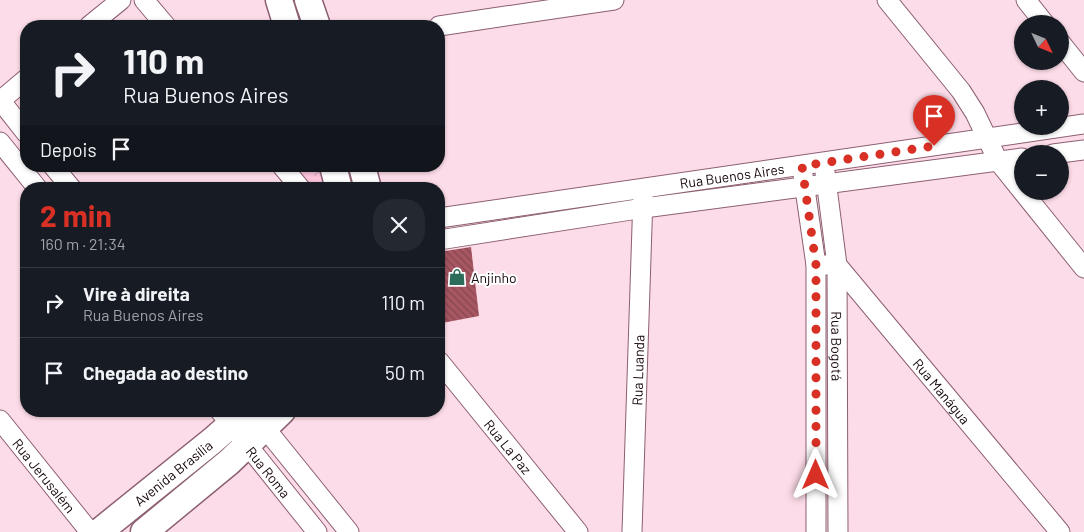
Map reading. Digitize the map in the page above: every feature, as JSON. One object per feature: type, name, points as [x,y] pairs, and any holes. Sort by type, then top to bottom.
[{"type":"street","points":[[96,20],[121,0]]},
{"type":"street","points":[[144,0],[161,20]]},
{"type":"street","points":[[279,0],[285,20]]},
{"type":"street","points":[[308,0],[315,20]]},
{"type":"street","points":[[445,25],[614,0]]},
{"type":"street","points":[[887,0],[960,92],[989,139],[998,161],[1084,268]]},
{"type":"street","points":[[1026,0],[1038,15]]},
{"type":"street","points":[[1069,53],[1084,72]]},
{"type":"street","points":[[20,84],[0,100],[20,125]]},
{"type":"street","name":"Rua Buenos Aires","points":[[445,217],[1084,124]]},
{"type":"street","points":[[0,142],[20,167]]},
{"type":"street","points":[[1069,152],[1084,150]]},
{"type":"street","name":"Rua Buenos Aires","points":[[445,239],[644,208],[1014,159]]},
{"type":"street","name":"Rua Bogotá","points":[[823,162],[837,265],[838,532]]},
{"type":"street","name":"Rua Bogotá","points":[[802,166],[816,265],[816,532]]},
{"type":"street","points":[[24,172],[32,182]]},
{"type":"street","points":[[59,172],[67,182]]},
{"type":"street","points":[[287,172],[295,182]]},
{"type":"street","name":"Rua Luanda","points":[[632,532],[644,208],[643,188]]},
{"type":"street","points":[[816,265],[837,265]]},
{"type":"street","name":"Rua Manágua","points":[[837,265],[1060,532]]},
{"type":"street","name":"Rua La Paz","points":[[445,368],[578,532]]},
{"type":"street","name":"Rua Jerusalém","points":[[0,420],[90,532]]},
{"type":"street","name":"Avenida Brasília","points":[[99,532],[249,421]]},
{"type":"street","name":"Avenida Brasília","points":[[144,532],[249,421]]},
{"type":"street","name":"Rua Roma","points":[[249,421],[318,532]]},
{"type":"street","name":"Rua Roma","points":[[249,421],[349,532]]},
{"type":"street","points":[[1040,532],[1043,511]]},
{"type":"green space","points":[[298,172],[325,172],[328,182],[306,182]]},
{"type":"building","name":"Anjinho","points":[[471,247],[479,316],[445,322],[445,251]]},
{"type":"place","name":"Anjinho","points":[[457,277]]},
{"type":"route","points":[[816,475],[816,265],[802,166],[934,146]]}]
